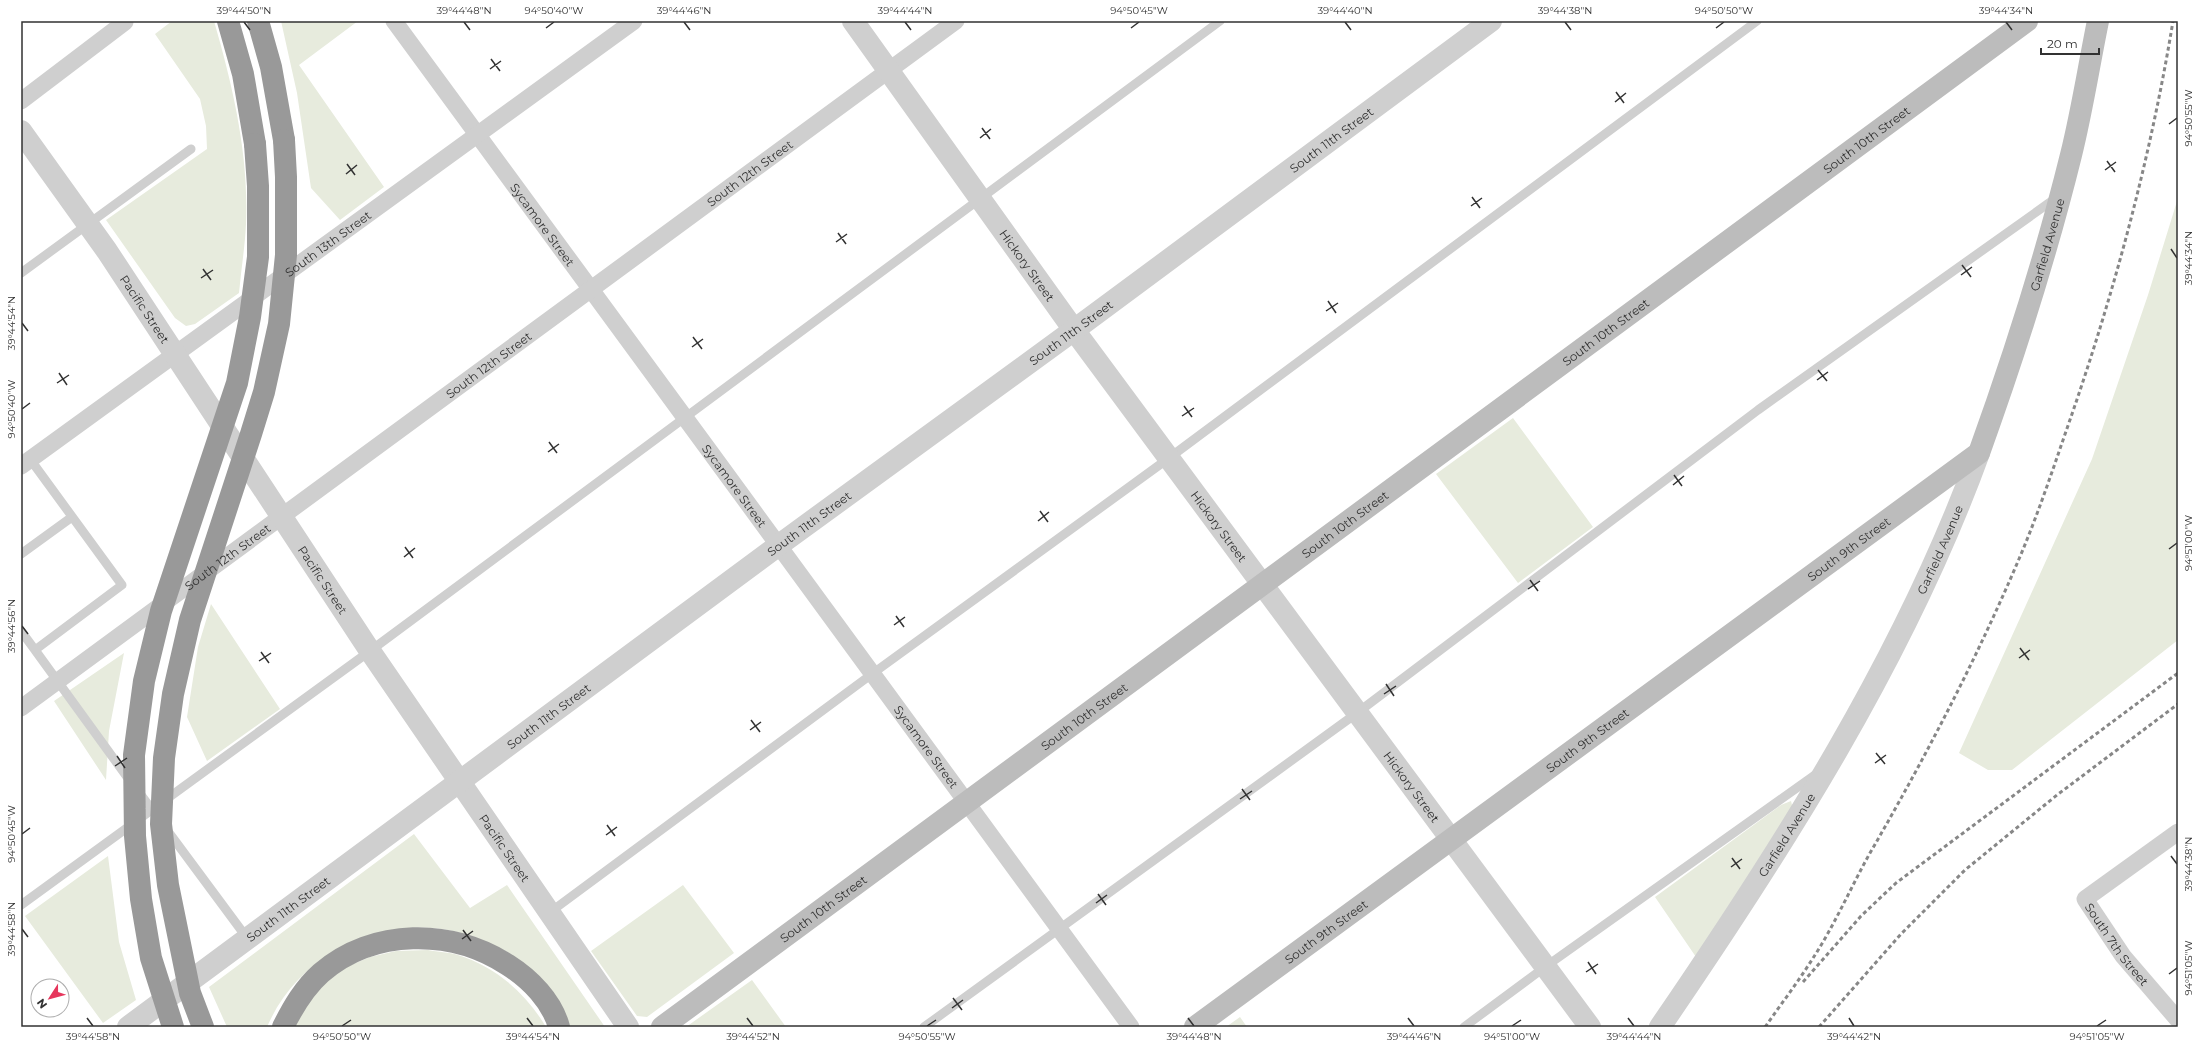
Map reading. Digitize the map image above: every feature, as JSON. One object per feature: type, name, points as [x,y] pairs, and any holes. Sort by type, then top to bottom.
[{"type":"highway","points":[[173,1027],[151,958],[141,899],[135,836],[134,755],[144,681],[161,611],[237,383],[258,257],[258,186],[255,144],[243,74],[228,21]]},
{"type":"highway","points":[[204,1027],[190,994],[168,885],[161,824],[164,758],[173,694],[190,620],[264,392],[279,324],[286,255],[286,177],[284,140],[271,67],[258,21]]},
{"type":"highway","points":[[283,1027],[293,1007],[306,989],[322,973],[342,959],[361,949],[383,942],[408,938],[453,941],[477,948],[498,958],[520,972],[535,987],[549,1004],[559,1027]]},
{"type":"main road","name":"South 10th Street","points":[[662,1027],[1264,585],[2027,21]]},
{"type":"main road","name":"Garfield Avenue","points":[[1979,453],[2005,382],[2072,154],[2098,21]]},
{"type":"main road","name":"South 9th Street","points":[[1195,1027],[1979,453]]},
{"type":"street","name":"Sycamore Street","points":[[394,21],[686,417],[1131,1027]]},
{"type":"street","name":"South 13th Street","points":[[25,463],[174,353],[634,21]]},
{"type":"street","name":"Hickory Street","points":[[853,21],[1074,330],[1590,1027]]},
{"type":"street","name":"South 12th Street","points":[[21,708],[956,21]]},
{"type":"street","name":"South 11th Street","points":[[128,1027],[459,781],[1074,330],[1491,21]]},
{"type":"street","points":[[21,101],[125,22]]},
{"type":"street","name":"Pacific Street","points":[[21,131],[87,223],[370,651],[628,1027]]},
{"type":"street","name":"Garfield Avenue","points":[[1660,1027],[1786,837],[1886,661],[1956,516],[1979,453]]},
{"type":"street","name":"South 7th Street","points":[[2178,832],[2085,899],[2123,956],[2178,1020]]},
{"type":"lane","points":[[21,905],[370,651],[1220,21]]},
{"type":"lane","points":[[549,913],[872,674],[1169,458],[1758,21]]},
{"type":"lane","points":[[21,273],[191,148]]},
{"type":"lane","points":[[924,1027],[1357,713],[1758,410],[2060,195]]},
{"type":"lane","points":[[25,463],[72,517],[122,585],[35,650]]},
{"type":"lane","points":[[21,554],[72,517]]},
{"type":"lane","points":[[21,631],[57,682],[247,938]]},
{"type":"lane","points":[[1464,1027],[1545,967],[1826,767]]},
{"type":"shaded area","points":[[172,21],[214,21],[233,96],[245,172],[246,224],[239,293],[195,324],[186,326],[175,318],[106,220],[207,149],[206,126],[200,99],[155,34]]},
{"type":"shaded area","points":[[281,21],[358,21],[299,65],[384,187],[340,220],[311,188],[297,93]]},
{"type":"shaded area","points":[[2178,198],[2178,640],[2012,770],[1988,770],[1959,753],[2092,459],[2148,295]]},
{"type":"shaded area","points":[[1513,418],[1593,527],[1518,583],[1436,474]]},
{"type":"shaded area","points":[[211,604],[280,709],[207,761],[187,717],[198,647]]},
{"type":"shaded area","points":[[124,653],[109,731],[106,780],[54,701]]},
{"type":"shaded area","points":[[1791,801],[1793,809],[1696,957],[1655,897],[1781,805]]},
{"type":"shaded area","points":[[414,834],[470,908],[507,885],[605,1027],[567,1027],[515,959],[507,952],[458,932],[425,928],[393,930],[361,938],[332,953],[306,972],[284,997],[267,1027],[227,1027],[209,987]]},
{"type":"shaded area","points":[[108,856],[119,942],[136,1000],[103,1023],[25,916]]},
{"type":"shaded area","points":[[683,885],[734,953],[647,1017],[637,1016],[591,951]]},
{"type":"shaded area","points":[[428,950],[458,955],[472,960],[497,974],[519,992],[546,1027],[291,1027],[319,984],[346,967],[370,957],[396,951]]},
{"type":"shaded area","points":[[752,980],[786,1027],[686,1027]]},
{"type":"shaded area","points":[[1240,1017],[1247,1027],[1226,1027]]},
{"type":"railway","points":[[1765,1027],[1823,943],[1837,917],[1949,708],[2003,597],[2026,541],[2047,487],[2088,366],[2131,220],[2154,121],[2173,21]]},
{"type":"railway","points":[[1803,982],[1861,916],[1896,883],[2178,673]]},
{"type":"railway","points":[[1819,1027],[1901,934],[1965,870],[2057,795],[2178,704]]}]
